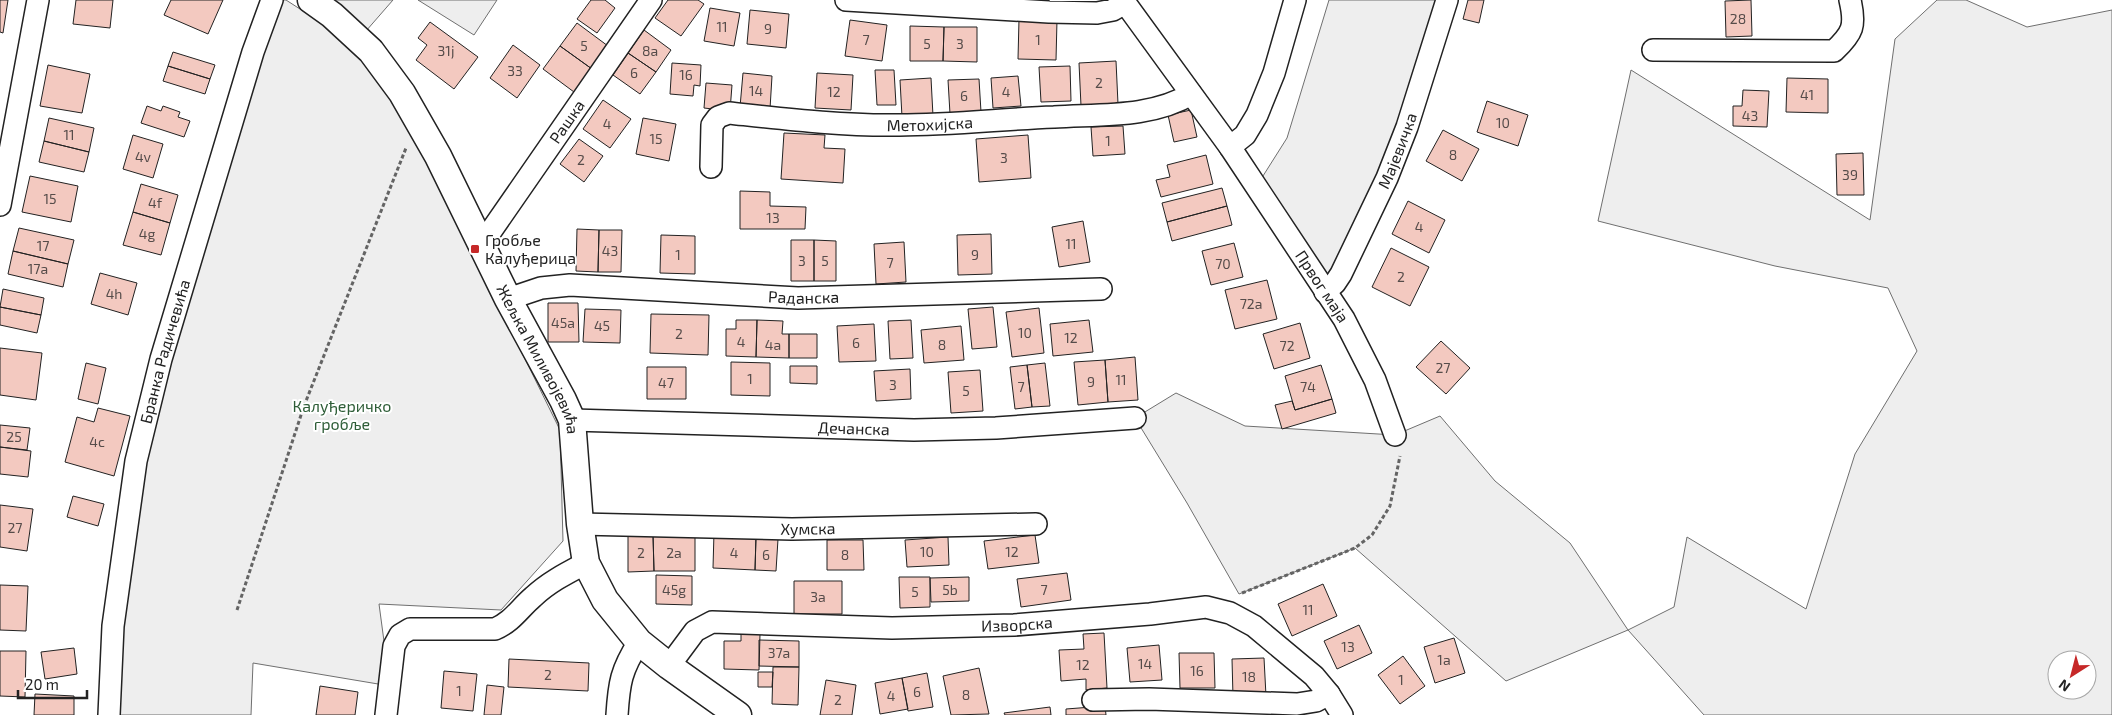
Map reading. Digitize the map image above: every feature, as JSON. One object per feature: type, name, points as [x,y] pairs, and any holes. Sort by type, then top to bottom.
[{"type":"street","points":[[0,204],[38,0]]},
{"type":"street","name":"Бранка Радичевића","points":[[109,715],[113,626],[136,460],[161,359],[250,60],[272,0]]},
{"type":"street","name":"Жељка Миливојевића","points":[[311,0],[332,15],[371,51],[387,70],[418,118],[508,299],[572,420],[580,524],[586,563],[605,600],[639,642],[669,666],[738,715]]},
{"type":"street","name":"Рашка","points":[[482,244],[651,0]]},
{"type":"street","points":[[846,0],[1097,13],[1113,10],[1124,1]]},
{"type":"street","points":[[1230,147],[1245,135],[1257,115],[1274,73],[1295,0]]},
{"type":"street","name":"Мајевичка","points":[[1326,292],[1341,274],[1388,178],[1407,127],[1447,0]]},
{"type":"street","points":[[1653,50],[1834,51],[1847,38],[1855,19],[1850,0]]},
{"type":"street","name":"Првог маја","points":[[1124,1],[1230,147],[1326,292],[1361,350],[1375,380],[1398,444]]},
{"type":"street","name":"Метохијска","points":[[711,167],[712,125],[718,117],[729,113],[810,121],[898,125],[1120,113],[1158,108],[1176,103],[1191,94]]},
{"type":"street","name":"Раданска","points":[[508,299],[541,288],[570,286],[798,298],[1101,289]]},
{"type":"street","name":"Дечанска","points":[[572,420],[914,430],[996,428],[1135,418]]},
{"type":"street","name":"Хумска","points":[[580,524],[792,529],[1036,524]]},
{"type":"street","points":[[386,715],[394,646],[400,635],[410,629],[495,630],[507,624],[547,585],[586,563]]},
{"type":"street","name":"Изворска","points":[[669,666],[695,631],[712,622],[892,628],[1014,625],[1150,614],[1206,607],[1230,613],[1254,626],[1295,658],[1329,694],[1342,715]]},
{"type":"street","points":[[616,715],[619,685],[626,663],[639,642]]},
{"type":"street","points":[[1093,700],[1149,699],[1297,704],[1316,701],[1329,694]]},
{"type":"path","points":[[237,610],[304,406],[418,118]]},
{"type":"path","points":[[1206,607],[1355,548],[1372,536],[1390,506],[1398,444]]},
{"type":"green space","name":"Калуђеричко гробље","points":[[280,0],[286,0],[345,38],[403,111],[560,430],[563,541],[501,610],[379,604],[390,686],[253,663],[251,715],[109,715],[161,359]]},
{"type":"green space","points":[[311,0],[393,0],[359,39]]},
{"type":"green space","points":[[418,0],[497,0],[474,35]]},
{"type":"green space","points":[[1329,0],[1437,0],[1407,127],[1325,292],[1256,187],[1287,138]]},
{"type":"green space","points":[[1937,0],[1966,0],[2027,27],[2112,10],[2112,715],[1704,715],[1628,630],[1674,607],[1687,537],[1806,609],[1855,454],[1917,351],[1888,288],[1775,266],[1598,221],[1631,70],[1870,220],[1895,39]]},
{"type":"green space","points":[[1176,393],[1245,426],[1395,435],[1440,416],[1495,481],[1570,543],[1628,630],[1506,681],[1355,548],[1239,594],[1187,503],[1135,418]]},
{"type":"building","points":[[0,0],[8,0],[3,33],[0,32]]},
{"type":"building","points":[[76,0],[113,0],[110,28],[73,24]]},
{"type":"building","points":[[171,0],[223,0],[208,34],[164,15]]},
{"type":"building","points":[[591,0],[605,0],[615,8],[597,33],[577,19]]},
{"type":"building","points":[[668,0],[698,0],[704,4],[681,36],[655,18]]},
{"type":"building","points":[[1468,0],[1484,0],[1479,23],[1463,19]]},
{"type":"building","points":[[1751,0],[1752,36],[1726,37],[1725,1]]},
{"type":"building","points":[[710,8],[740,13],[734,46],[704,41]]},
{"type":"building","points":[[750,10],[789,14],[786,48],[747,44]]},
{"type":"building","points":[[1019,19],[1057,20],[1056,60],[1018,59]]},
{"type":"building","points":[[850,20],[887,25],[882,61],[845,56]]},
{"type":"building","points":[[430,22],[478,57],[454,89],[416,60],[427,45],[418,38]]},
{"type":"building","points":[[577,23],[608,46],[592,69],[560,46]]},
{"type":"building","points":[[910,26],[944,27],[943,61],[910,61]]},
{"type":"building","points":[[944,27],[977,27],[977,62],[943,61]]},
{"type":"building","points":[[644,30],[671,50],[656,72],[628,53]]},
{"type":"building","points":[[513,45],[540,65],[517,98],[490,78]]},
{"type":"building","points":[[560,46],[592,69],[574,92],[543,69]]},
{"type":"building","points":[[173,52],[215,65],[210,79],[168,66]]},
{"type":"building","points":[[628,53],[656,72],[640,94],[613,75]]},
{"type":"building","points":[[1116,61],[1118,104],[1081,106],[1079,63]]},
{"type":"building","points":[[672,63],[701,65],[700,86],[694,85],[693,96],[670,94]]},
{"type":"building","points":[[48,65],[90,74],[82,113],[40,106]]},
{"type":"building","points":[[168,66],[210,79],[205,94],[163,81]]},
{"type":"building","points":[[1070,66],[1071,101],[1041,102],[1039,67]]},
{"type":"building","points":[[875,70],[894,70],[896,105],[877,105]]},
{"type":"building","points":[[743,73],[772,76],[770,109],[740,107]]},
{"type":"building","points":[[817,73],[853,75],[851,110],[815,108]]},
{"type":"building","points":[[1018,76],[1021,106],[993,108],[991,78]]},
{"type":"building","points":[[931,78],[933,116],[902,117],[900,80]]},
{"type":"building","points":[[1787,78],[1828,79],[1828,113],[1786,112]]},
{"type":"building","points":[[979,79],[981,112],[950,114],[948,80]]},
{"type":"building","points":[[706,83],[732,85],[730,111],[704,108]]},
{"type":"building","points":[[1743,90],[1769,91],[1767,127],[1733,126],[1733,106],[1742,106]]},
{"type":"building","points":[[603,100],[631,119],[610,148],[583,129]]},
{"type":"building","points":[[1487,101],[1528,115],[1518,146],[1477,132]]},
{"type":"building","points":[[147,106],[161,111],[163,106],[180,112],[178,117],[190,121],[184,137],[141,123]]},
{"type":"building","points":[[1191,110],[1197,137],[1174,142],[1168,115]]},
{"type":"building","points":[[49,118],[94,128],[89,152],[44,141]]},
{"type":"building","points":[[643,118],[676,124],[669,161],[636,154]]},
{"type":"building","points":[[1123,126],[1125,154],[1093,156],[1091,127]]},
{"type":"building","points":[[1443,130],[1479,149],[1462,181],[1426,161]]},
{"type":"building","points":[[784,133],[825,135],[824,148],[845,149],[843,183],[781,179]]},
{"type":"building","points":[[133,135],[163,144],[153,178],[123,169]]},
{"type":"building","points":[[1028,135],[1031,178],[979,182],[976,139]]},
{"type":"building","points":[[579,139],[603,156],[584,182],[560,164]]},
{"type":"building","points":[[44,141],[89,152],[84,172],[39,162]]},
{"type":"building","points":[[1863,153],[1864,195],[1837,195],[1836,154]]},
{"type":"building","points":[[1206,155],[1213,184],[1161,197],[1156,180],[1170,177],[1167,165]]},
{"type":"building","points":[[30,176],[78,186],[71,222],[22,212]]},
{"type":"building","points":[[141,184],[178,195],[170,223],[133,212]]},
{"type":"building","points":[[1222,188],[1227,206],[1167,222],[1162,203]]},
{"type":"building","points":[[740,191],[770,192],[770,206],[806,207],[805,229],[740,229]]},
{"type":"building","points":[[1408,201],[1445,220],[1429,253],[1392,234]]},
{"type":"building","points":[[1227,206],[1232,225],[1172,241],[1167,222]]},
{"type":"building","points":[[133,212],[170,223],[161,255],[123,245]]},
{"type":"building","points":[[1083,221],[1090,262],[1059,267],[1052,227]]},
{"type":"building","points":[[19,228],[74,240],[68,264],[13,251]]},
{"type":"building","points":[[577,229],[599,230],[598,272],[576,271]]},
{"type":"building","points":[[599,230],[622,230],[621,272],[598,272]]},
{"type":"building","points":[[991,234],[992,274],[958,275],[957,235]]},
{"type":"building","points":[[661,235],[695,236],[695,274],[660,273]]},
{"type":"building","points":[[791,240],[814,240],[814,281],[791,281]]},
{"type":"building","points":[[814,240],[836,241],[836,281],[814,281]]},
{"type":"building","points":[[904,242],[906,282],[876,284],[874,244]]},
{"type":"building","points":[[1234,243],[1243,277],[1211,285],[1202,251]]},
{"type":"building","points":[[1391,248],[1429,267],[1410,306],[1372,287]]},
{"type":"building","points":[[13,251],[68,264],[63,287],[8,274]]},
{"type":"building","points":[[100,273],[137,283],[128,315],[91,304]]},
{"type":"building","points":[[1267,280],[1277,319],[1235,329],[1225,290]]},
{"type":"building","points":[[3,289],[44,298],[41,315],[0,307]]},
{"type":"building","points":[[548,303],[578,303],[579,342],[548,342]]},
{"type":"building","points":[[0,307],[41,315],[37,333],[0,325]]},
{"type":"building","points":[[993,307],[997,347],[972,349],[968,309]]},
{"type":"building","points":[[1039,308],[1044,353],[1012,357],[1006,312]]},
{"type":"building","points":[[585,309],[621,310],[620,343],[583,342]]},
{"type":"building","points":[[651,314],[709,315],[708,355],[650,353]]},
{"type":"building","points":[[736,320],[757,320],[756,357],[726,356],[726,329],[736,329]]},
{"type":"building","points":[[757,320],[783,321],[782,334],[789,334],[789,358],[756,357]]},
{"type":"building","points":[[911,320],[913,358],[890,359],[888,321]]},
{"type":"building","points":[[1089,320],[1093,352],[1053,356],[1050,324]]},
{"type":"building","points":[[1300,323],[1310,358],[1274,369],[1263,334]]},
{"type":"building","points":[[874,324],[876,361],[839,362],[837,326]]},
{"type":"building","points":[[961,326],[964,360],[924,363],[921,330]]},
{"type":"building","points":[[789,334],[817,334],[817,358],[789,358]]},
{"type":"building","points":[[1441,341],[1470,368],[1446,394],[1416,367]]},
{"type":"building","points":[[0,348],[42,353],[36,400],[0,395]]},
{"type":"building","points":[[1135,357],[1138,400],[1108,402],[1105,360]]},
{"type":"building","points":[[1105,360],[1108,402],[1078,405],[1074,362]]},
{"type":"building","points":[[731,362],[770,363],[770,396],[731,395]]},
{"type":"building","points":[[86,363],[106,368],[98,404],[78,399]]},
{"type":"building","points":[[1045,363],[1050,406],[1032,407],[1027,365]]},
{"type":"building","points":[[1027,365],[1032,407],[1015,409],[1010,367]]},
{"type":"building","points":[[1321,365],[1332,399],[1295,410],[1285,376]]},
{"type":"building","points":[[790,366],[817,366],[817,384],[790,383]]},
{"type":"building","points":[[647,367],[686,367],[686,399],[647,399]]},
{"type":"building","points":[[910,369],[911,399],[876,401],[874,371]]},
{"type":"building","points":[[980,370],[983,411],[951,413],[948,372]]},
{"type":"building","points":[[1332,399],[1336,413],[1282,429],[1275,405],[1292,401],[1295,410]]},
{"type":"building","points":[[98,408],[130,416],[114,476],[65,462],[77,417],[94,422]]},
{"type":"building","points":[[0,425],[30,428],[27,450],[0,447]]},
{"type":"building","points":[[0,447],[31,451],[28,477],[0,474]]},
{"type":"building","points":[[73,496],[104,504],[98,526],[67,517]]},
{"type":"building","points":[[0,505],[33,509],[27,551],[0,547]]},
{"type":"building","points":[[714,532],[756,535],[755,570],[713,568]]},
{"type":"building","points":[[695,534],[695,571],[654,571],[653,535]]},
{"type":"building","points":[[628,535],[653,535],[654,571],[628,572]]},
{"type":"building","points":[[1035,535],[1039,563],[988,569],[984,541]]},
{"type":"building","points":[[948,537],[949,565],[907,567],[905,540]]},
{"type":"building","points":[[756,538],[778,539],[776,571],[755,570]]},
{"type":"building","points":[[827,540],[863,540],[864,570],[827,570]]},
{"type":"building","points":[[1067,573],[1071,600],[1021,607],[1017,579]]},
{"type":"building","points":[[656,575],[692,576],[692,605],[656,604]]},
{"type":"building","points":[[899,577],[930,577],[930,607],[900,608]]},
{"type":"building","points":[[969,577],[969,601],[931,602],[930,578]]},
{"type":"building","points":[[794,581],[842,581],[842,614],[794,614]]},
{"type":"building","points":[[1323,584],[1337,616],[1292,636],[1278,604]]},
{"type":"building","points":[[0,585],[28,586],[26,631],[0,630]]},
{"type":"building","points":[[1359,625],[1372,653],[1337,669],[1324,641]]},
{"type":"building","points":[[1104,633],[1107,688],[1086,690],[1086,679],[1061,681],[1059,650],[1084,649],[1083,634]]},
{"type":"building","points":[[741,634],[760,634],[759,670],[724,669],[724,641],[741,641]]},
{"type":"building","points":[[1454,638],[1465,673],[1435,683],[1424,647]]},
{"type":"building","points":[[759,640],[799,641],[799,667],[759,666]]},
{"type":"building","points":[[1159,645],[1162,680],[1130,682],[1127,648]]},
{"type":"building","points":[[74,648],[77,674],[45,679],[41,652]]},
{"type":"building","points":[[0,651],[26,651],[25,697],[0,696]]},
{"type":"building","points":[[1179,653],[1214,653],[1215,688],[1180,688]]},
{"type":"building","points":[[1403,656],[1425,686],[1400,704],[1378,675]]},
{"type":"building","points":[[1264,658],[1266,696],[1233,697],[1232,659]]},
{"type":"building","points":[[509,659],[589,663],[588,691],[508,687]]},
{"type":"building","points":[[773,667],[799,667],[798,705],[772,704]]},
{"type":"building","points":[[979,668],[989,714],[951,715],[943,676]]},
{"type":"building","points":[[444,671],[477,674],[473,711],[441,708]]},
{"type":"building","points":[[758,672],[773,672],[772,687],[758,687]]},
{"type":"building","points":[[927,673],[933,707],[908,711],[902,678]]},
{"type":"building","points":[[902,678],[908,709],[880,714],[875,683]]},
{"type":"building","points":[[826,680],[856,685],[852,715],[820,715]]},
{"type":"building","points":[[487,685],[504,687],[501,715],[484,715]]},
{"type":"building","points":[[320,686],[358,692],[355,715],[316,715]]},
{"type":"building","points":[[35,694],[74,696],[74,715],[34,715]]},
{"type":"building","points":[[1105,706],[1106,715],[1066,715],[1066,709]]},
{"type":"building","points":[[1050,707],[1051,715],[1005,715],[1004,713]]},
{"type":"place","name":"Гробље Калуђерица","points":[[475,249]]}]
